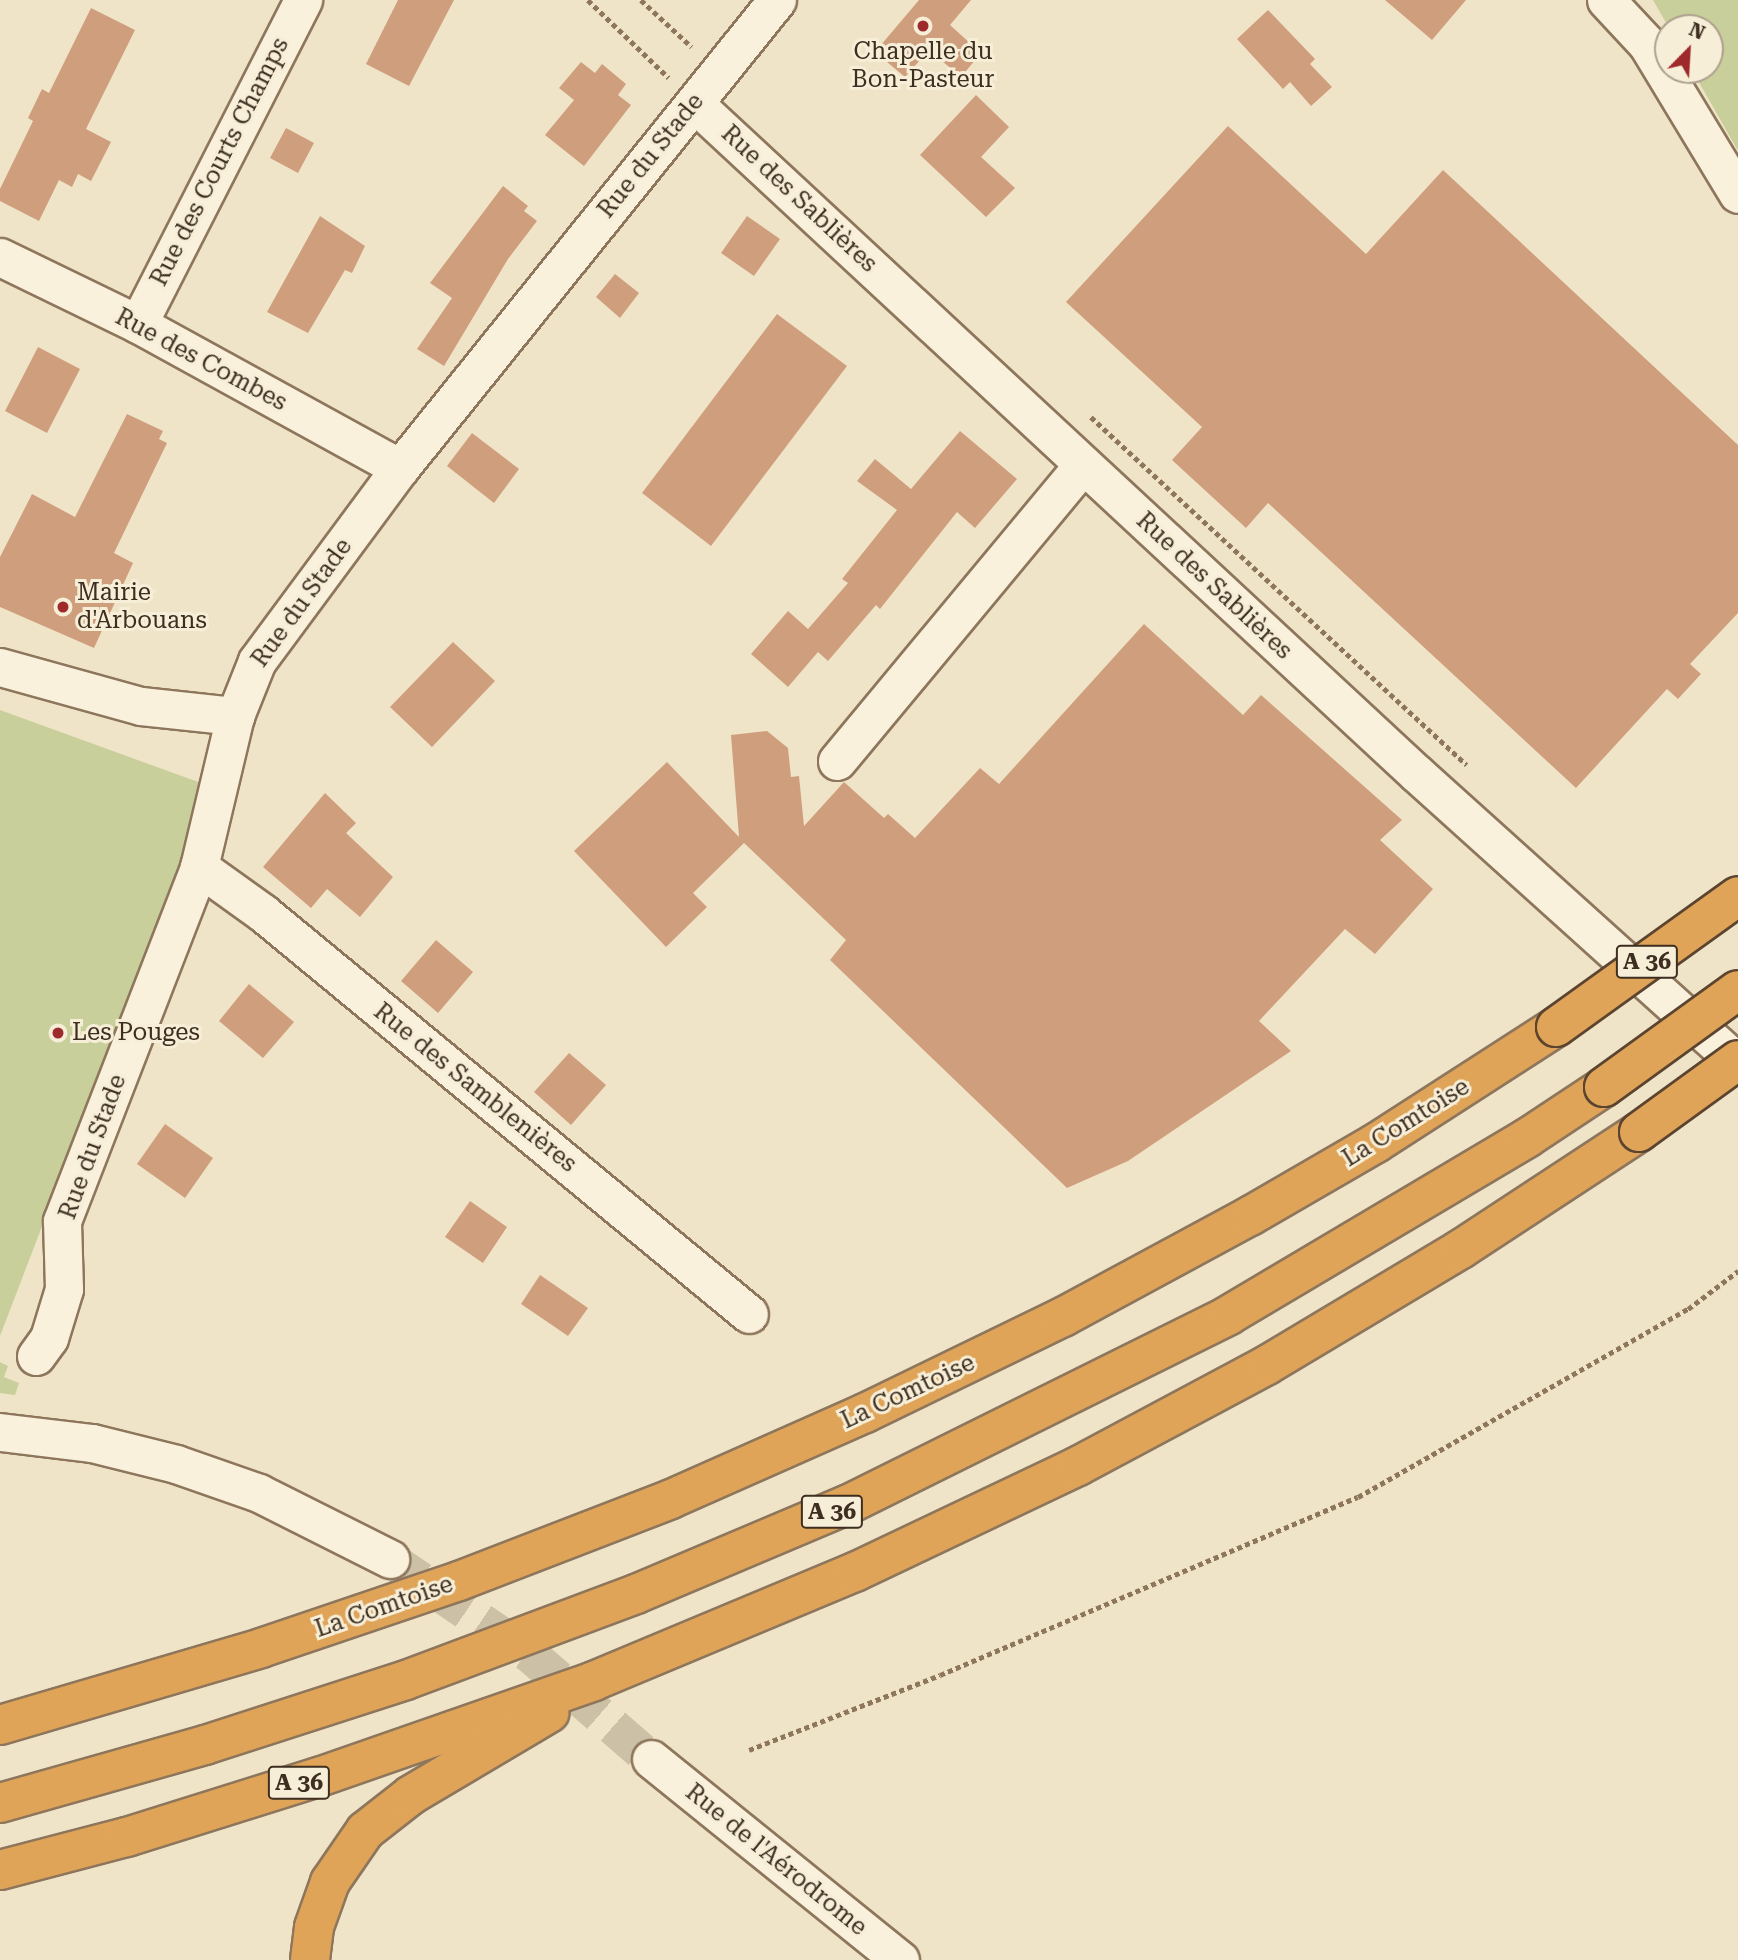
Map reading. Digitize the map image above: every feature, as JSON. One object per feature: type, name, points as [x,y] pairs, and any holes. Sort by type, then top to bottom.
[{"type":"highway","name":"La Comtoise","points":[[0,1725],[249,1652],[459,1581],[671,1499],[853,1419],[1063,1317],[1250,1216],[1399,1128],[1556,1027],[1738,896]]},
{"type":"highway","name":"A 36","points":[[0,1803],[181,1752],[406,1680],[636,1594],[849,1504],[1229,1315],[1485,1164],[1604,1087],[1738,990]]},
{"type":"highway","name":"A 36","points":[[0,1870],[127,1837],[319,1777],[594,1681],[855,1572],[1181,1413],[1450,1256],[1639,1132],[1738,1062]]},
{"type":"highway","points":[[310,1960],[314,1927],[330,1882],[365,1831],[411,1795],[527,1727],[594,1681]]},
{"type":"street","name":"Rue des Courts Champs","points":[[138,324],[303,0]]},
{"type":"street","name":"Rue du Stade","points":[[36,1356],[49,1338],[62,1301],[62,1221],[199,867],[235,716],[257,661],[400,468],[777,0]]},
{"type":"street","points":[[1606,0],[1647,44],[1738,194]]},
{"type":"street","name":"Rue des Sablières","points":[[694,103],[1083,465],[1738,1062]]},
{"type":"street","name":"Rue des Combes","points":[[0,257],[138,324],[400,468]]},
{"type":"street","points":[[837,761],[1083,465]]},
{"type":"street","points":[[0,667],[141,706],[235,716]]},
{"type":"street","name":"Rue des Samblenières","points":[[199,867],[263,913],[748,1314]]},
{"type":"street","points":[[0,1432],[92,1443],[176,1464],[259,1493],[390,1559]]},
{"type":"street","name":"Rue de l'Aérodrome","points":[[651,1759],[900,1960]]},
{"type":"path","points":[[588,0],[694,103]]},
{"type":"path","points":[[641,0],[719,72]]},
{"type":"path","points":[[1089,415],[1475,772]]},
{"type":"path","points":[[749,1751],[940,1675],[1358,1497],[1688,1308],[1738,1271]]},
{"type":"green space","points":[[1653,0],[1738,0],[1738,151],[1700,84],[1724,84],[1724,14],[1661,14]]},
{"type":"green space","name":"Les Pouges","points":[[0,710],[201,783],[182,862],[0,1336]]},
{"type":"green space","points":[[0,1362],[8,1366],[4,1377],[19,1383],[15,1395],[0,1393]]},
{"type":"building","points":[[398,0],[454,0],[409,86],[366,64]]},
{"type":"building","name":"Chapelle du Bon-Pasteur","points":[[919,0],[971,0],[950,25],[981,53],[961,77],[929,50],[905,77],[875,52]]},
{"type":"building","points":[[1385,0],[1466,0],[1432,40]]},
{"type":"building","points":[[91,8],[135,30],[86,129],[111,142],[91,181],[78,174],[72,187],[59,180],[39,221],[0,201],[0,189],[33,121],[28,118],[42,89],[49,93]]},
{"type":"building","points":[[1268,10],[1315,59],[1310,64],[1332,87],[1311,106],[1290,82],[1283,89],[1237,39]]},
{"type":"building","points":[[581,62],[595,73],[602,64],[626,84],[618,95],[631,105],[584,166],[545,135],[574,100],[559,88]]},
{"type":"building","points":[[976,95],[1009,127],[981,157],[1015,188],[986,217],[920,155]]},
{"type":"building","points":[[1228,126],[1366,254],[1443,170],[1738,445],[1738,613],[1690,664],[1701,674],[1678,699],[1667,689],[1576,788],[1268,503],[1246,528],[1172,460],[1202,427],[1066,302]]},
{"type":"building","points":[[286,128],[314,143],[298,173],[270,158]]},
{"type":"building","points":[[503,186],[528,206],[524,211],[537,221],[508,259],[444,366],[417,349],[452,298],[430,283]]},
{"type":"building","points":[[320,216],[365,246],[352,273],[345,270],[308,333],[267,312]]},
{"type":"building","points":[[747,216],[780,239],[754,276],[721,253]]},
{"type":"building","points":[[615,274],[639,293],[620,318],[596,297]]},
{"type":"building","points":[[777,314],[847,366],[711,546],[642,493]]},
{"type":"building","points":[[38,347],[80,369],[47,433],[5,411]]},
{"type":"building","points":[[127,414],[163,431],[159,439],[167,443],[114,553],[133,563],[94,648],[0,607],[0,557],[32,494],[75,517]]},
{"type":"building","points":[[960,431],[1017,479],[975,528],[957,512],[880,609],[876,605],[828,661],[818,652],[788,687],[751,654],[788,611],[808,629],[848,583],[842,579],[897,510],[857,481],[875,459],[911,489]]},
{"type":"building","points":[[472,433],[519,469],[494,503],[447,466]]},
{"type":"building","points":[[1144,624],[1243,715],[1261,695],[1402,820],[1380,840],[1433,889],[1375,954],[1345,929],[1259,1021],[1291,1051],[1128,1161],[1067,1188],[830,960],[846,940],[744,843],[693,893],[707,907],[666,947],[574,851],[667,762],[739,837],[731,735],[767,731],[788,748],[791,777],[799,776],[804,826],[844,782],[884,818],[888,814],[915,838],[980,768],[999,784]]},
{"type":"building","points":[[453,642],[495,681],[432,747],[390,707]]},
{"type":"building","points":[[325,793],[356,823],[346,833],[393,877],[360,917],[327,889],[311,908],[263,867]]},
{"type":"building","points":[[436,940],[473,972],[438,1013],[401,981]]},
{"type":"building","points":[[249,984],[294,1022],[263,1058],[219,1021]]},
{"type":"building","points":[[569,1053],[606,1085],[571,1125],[534,1092]]},
{"type":"building","points":[[165,1124],[213,1158],[185,1198],[137,1164]]},
{"type":"building","points":[[470,1201],[507,1227],[483,1263],[445,1237]]},
{"type":"building","points":[[540,1275],[588,1308],[568,1336],[521,1304]]},
{"type":"tunnel","points":[[390,1559],[530,1654],[651,1759]]},
{"type":"place","name":"Chapelle du Bon-Pasteur","points":[[923,26]]},
{"type":"place","name":"Mairie d'Arbouans","points":[[63,607]]},
{"type":"place","name":"Les Pouges","points":[[58,1033]]}]
